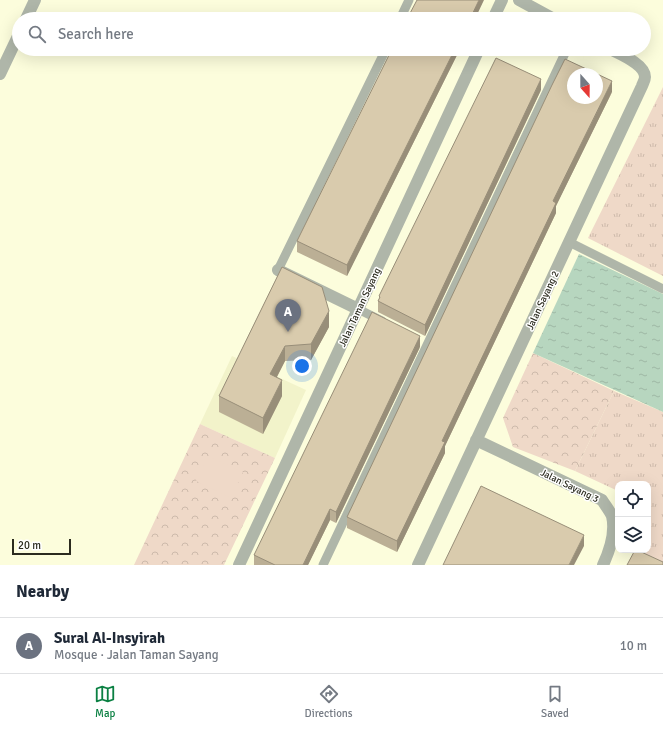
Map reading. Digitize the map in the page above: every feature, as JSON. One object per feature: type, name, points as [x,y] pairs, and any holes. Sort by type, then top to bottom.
[{"type":"street","points":[[29,12],[35,0]]},
{"type":"street","points":[[496,12],[502,0]]},
{"type":"street","points":[[519,0],[541,12]]},
{"type":"street","points":[[0,74],[3,60],[12,45]]},
{"type":"street","name":"Jalan Taman Sayang","points":[[239,565],[476,56]]},
{"type":"street","name":"Jalan Sayang 2","points":[[418,565],[645,77],[644,70],[623,56]]},
{"type":"street","points":[[278,270],[358,309]]},
{"type":"street","name":"Jalan Sayang 3","points":[[476,440],[602,500],[612,515],[613,533],[603,565]]},
{"type":"lane","points":[[403,12],[409,0]]},
{"type":"lane","points":[[278,270],[383,56]]},
{"type":"lane","points":[[323,565],[424,342],[564,56]]},
{"type":"lane","points":[[569,242],[663,289]]},
{"type":"lane","points":[[358,309],[393,326]]},
{"type":"shaded area","points":[[232,356],[306,390],[275,458],[200,424]]},
{"type":"green space","points":[[663,87],[663,276],[588,238]]},
{"type":"green space","points":[[533,353],[614,391],[575,471],[513,447],[503,418]]},
{"type":"green space","points":[[614,391],[663,412],[663,564],[639,553],[651,553],[651,481],[615,481],[615,490],[575,471]]},
{"type":"green space","points":[[200,424],[275,458],[224,565],[134,565]]},
{"type":"green space","points":[[208,456],[243,472],[231,498],[196,481]]},
{"type":"water","points":[[579,254],[663,294],[663,412],[533,353]]},
{"type":"building","points":[[417,0],[479,0],[473,12],[411,12]]},
{"type":"building","points":[[389,56],[452,56],[347,265],[297,241]]},
{"type":"building","points":[[496,58],[541,79],[425,325],[378,301],[379,296]]},
{"type":"building","points":[[565,59],[584,68],[567,68],[567,104],[601,104],[553,201],[556,203],[442,441],[445,442],[397,541],[347,517]]},
{"type":"building","points":[[603,77],[612,81],[603,99]]},
{"type":"building","points":[[282,267],[322,287],[329,311],[311,344],[285,346],[270,374],[282,380],[263,418],[219,396]]},
{"type":"building","points":[[372,312],[420,336],[336,512],[330,509],[303,565],[275,565],[254,555]]},
{"type":"building","points":[[481,486],[584,535],[569,565],[443,565]]},
{"type":"building","points":[[633,553],[644,553],[663,562],[663,565],[627,565]]},
{"type":"place","name":"Sural Al-Insyirah","points":[[288,332]]}]
